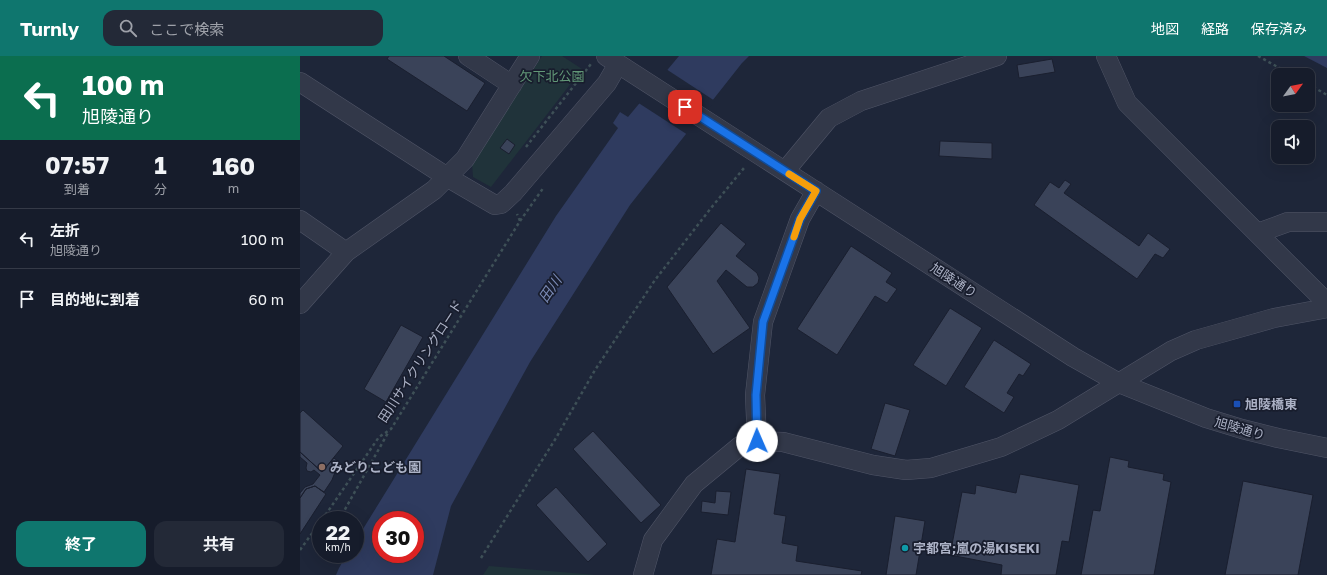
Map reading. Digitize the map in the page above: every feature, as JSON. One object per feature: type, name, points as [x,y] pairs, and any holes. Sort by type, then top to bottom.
[{"type":"street","points":[[468,56],[512,85]]},
{"type":"street","points":[[300,304],[346,252],[434,190],[466,159],[530,56]]},
{"type":"street","points":[[785,171],[829,118],[861,101],[997,56]]},
{"type":"street","points":[[1106,56],[1127,103],[1327,303]]},
{"type":"street","points":[[300,82],[448,177],[495,205],[501,204],[513,193],[607,83],[606,60]]},
{"type":"street","name":"旭陵通り","points":[[606,60],[752,150],[1073,357],[1119,383],[1206,418],[1278,438],[1327,448]]},
{"type":"street","points":[[757,441],[756,395],[763,322],[800,219],[816,191]]},
{"type":"street","points":[[300,220],[346,252]]},
{"type":"street","points":[[1258,233],[1288,222],[1327,222]]},
{"type":"street","points":[[643,575],[653,540],[694,484],[740,446],[757,441],[783,442],[873,465],[906,470],[931,468],[1001,447],[1058,420],[1171,352],[1196,340],[1274,318],[1327,308]]},
{"type":"path","points":[[1258,56],[1279,68]]},
{"type":"path","points":[[523,152],[606,60]]},
{"type":"path","points":[[1315,88],[1327,95]]},
{"type":"path","points":[[481,558],[556,438],[595,370],[655,280],[744,168]]},
{"type":"path","name":"田川サイクリングロード","points":[[329,511],[379,437],[391,429],[520,221],[513,208]]},
{"type":"path","points":[[344,511],[391,429]]},
{"type":"path","name":"田川サイクリングロード","points":[[300,550],[312,534]]},
{"type":"green space","name":"欠下北公園","points":[[542,56],[562,56],[582,69],[491,187],[473,177],[472,163]]},
{"type":"green space","points":[[489,566],[596,575],[483,575]]},
{"type":"water","name":"田川","points":[[679,56],[749,56],[630,205],[530,362],[451,506],[433,575],[336,575],[342,563],[364,563],[364,527],[372,514],[372,563],[424,563],[424,511],[374,511],[556,216],[618,128],[613,123],[620,112],[628,117]]},
{"type":"water","points":[[1304,56],[1327,56],[1327,68]]},
{"type":"pier","points":[[666,69],[715,101],[688,135],[637,102]]},
{"type":"building","points":[[389,56],[444,56],[485,83],[467,111],[387,59]]},
{"type":"building","points":[[1052,59],[1055,72],[1019,78],[1017,65]]},
{"type":"building","points":[[507,139],[515,145],[509,154],[500,148]]},
{"type":"building","points":[[940,141],[992,143],[992,159],[939,156]]},
{"type":"building","points":[[1065,180],[1071,184],[1064,193],[1139,246],[1148,233],[1170,249],[1163,258],[1155,254],[1137,279],[1034,205],[1050,182],[1059,188]]},
{"type":"building","points":[[721,223],[746,244],[736,256],[757,273],[759,278],[758,283],[753,287],[747,287],[726,270],[717,281],[750,328],[713,354],[667,287]]},
{"type":"building","points":[[851,246],[892,273],[886,282],[897,289],[887,303],[875,296],[837,355],[797,329]]},
{"type":"building","points":[[950,308],[982,328],[946,386],[913,365]]},
{"type":"building","points":[[401,325],[423,337],[386,402],[364,389]]},
{"type":"building","points":[[994,340],[1031,364],[1023,376],[1019,374],[1007,393],[1014,397],[1004,413],[964,387]]},
{"type":"building","points":[[885,403],[910,410],[895,456],[871,449]]},
{"type":"building","points":[[303,410],[343,446],[322,472],[300,452],[300,413]]},
{"type":"building","points":[[593,431],[661,505],[641,523],[573,449]]},
{"type":"building","points":[[300,452],[322,472],[334,458],[339,462],[332,480],[324,492],[315,486],[306,489],[300,498],[300,493],[305,487],[313,484],[320,475],[314,470],[311,472],[307,471],[307,463],[300,457]]},
{"type":"building","points":[[1110,457],[1129,461],[1128,467],[1164,474],[1163,480],[1171,482],[1154,575],[1081,575],[1093,510],[1100,511]]},
{"type":"building","points":[[746,469],[780,474],[774,514],[786,516],[782,543],[798,546],[796,561],[862,571],[861,575],[711,575],[717,539],[735,542]]},
{"type":"building","points":[[1020,474],[1079,485],[1069,542],[1062,541],[1056,575],[1001,575],[1002,565],[950,555],[962,492],[975,494],[976,485],[1016,493]]},
{"type":"building","points":[[1243,481],[1313,495],[1298,575],[1225,575]]},
{"type":"building","points":[[315,486],[326,494],[315,511],[312,511],[312,516],[300,534],[300,498],[306,489]]},
{"type":"building","points":[[556,487],[607,544],[588,562],[536,505]]},
{"type":"building","points":[[716,491],[731,492],[728,515],[701,512],[702,501],[715,503]]},
{"type":"building","name":"宇都宮;嵐の湯KISEKI","points":[[895,516],[925,521],[916,575],[886,575]]},
{"type":"slow traffic","points":[[789,174],[816,191],[800,219],[794,237]]},
{"type":"place","name":"旭陵橋東","points":[[1237,404]]},
{"type":"place","name":"みどりこども園","points":[[322,467]]},
{"type":"place","name":"宇都宮;嵐の湯KISEKI","points":[[905,548]]},
{"type":"route","points":[[685,107],[816,191],[800,219],[763,322],[756,395],[757,441]]}]
